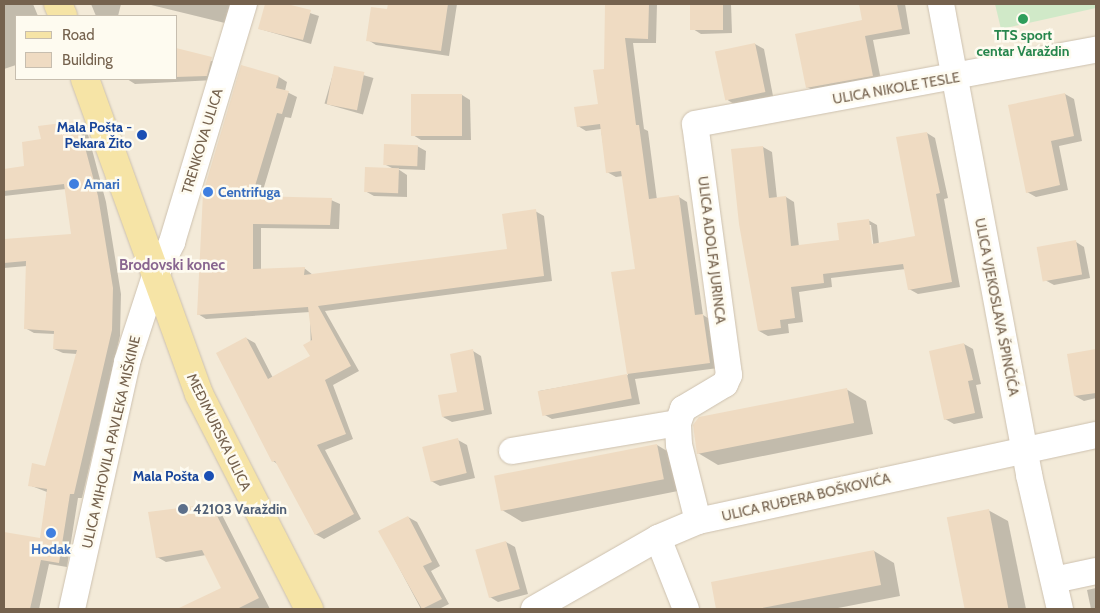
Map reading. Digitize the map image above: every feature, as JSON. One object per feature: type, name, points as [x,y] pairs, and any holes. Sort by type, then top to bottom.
[{"type":"main road","name":"MEĐIMURSKA ULICA","points":[[86,80],[155,276],[199,394],[309,609]]},
{"type":"street","name":"TRENKOVA ULICA","points":[[155,276],[172,242],[244,4]]},
{"type":"street","name":"ULICA VJEKOSLAVA ŠPINČIĆA","points":[[941,4],[1024,449],[1060,609]]},
{"type":"street","name":"ULICA NIKOLE TESLE","points":[[695,124],[954,78],[1096,50]]},
{"type":"street","name":"ULICA ADOLFA JURINCA","points":[[678,423],[683,408],[725,384],[729,375],[695,124]]},
{"type":"street","name":"ULICA MIHOVILA PAVLEKA MIŠKINE","points":[[72,609],[127,362],[155,276]]},
{"type":"street","points":[[512,451],[678,423],[679,445],[698,521]]},
{"type":"street","name":"ULICA RUĐERA BOŠKOVIĆA","points":[[534,609],[658,538],[698,521],[1024,449],[1096,435]]},
{"type":"street","points":[[658,538],[686,609]]},
{"type":"street","points":[[1054,580],[1096,571]]},
{"type":"shaded area","points":[[4,4],[1096,4],[1096,609],[4,609]]},
{"type":"green space","name":"TTS sport centar Varaždin","points":[[995,4],[1096,4],[1096,8],[1001,29]]},
{"type":"building","points":[[265,4],[287,4],[311,10],[303,40],[258,29]]},
{"type":"building","points":[[388,4],[448,4],[441,51],[366,41],[371,7],[387,9]]},
{"type":"building","points":[[605,4],[649,4],[648,39],[625,38],[636,125],[639,125],[649,199],[679,195],[695,315],[703,314],[710,363],[627,374],[611,272],[635,269],[621,171],[606,173],[600,124],[577,127],[574,107],[598,104],[593,70],[604,69]]},
{"type":"building","points":[[690,4],[723,4],[723,30],[690,30]]},
{"type":"building","points":[[859,4],[897,4],[902,29],[865,36],[873,76],[806,88],[795,34],[862,20]]},
{"type":"building","points":[[755,43],[765,92],[725,100],[715,52]]},
{"type":"building","points":[[178,48],[212,57],[207,76],[178,77]]},
{"type":"building","points":[[241,65],[279,76],[276,88],[289,91],[282,114],[277,113],[252,196],[332,198],[330,225],[253,224],[253,269],[305,267],[304,275],[507,249],[502,214],[536,209],[544,276],[318,306],[351,366],[325,380],[346,434],[317,445],[354,514],[315,535],[275,461],[272,462],[216,353],[246,337],[268,379],[310,356],[303,345],[312,340],[308,307],[197,315],[203,193]]},
{"type":"building","points":[[334,66],[364,72],[357,110],[327,104]]},
{"type":"building","points":[[1065,93],[1074,136],[1051,141],[1060,185],[1026,193],[1008,105]]},
{"type":"building","points":[[411,94],[462,94],[462,136],[411,136]]},
{"type":"building","points":[[78,121],[98,196],[113,288],[112,330],[74,494],[70,494],[59,563],[41,560],[30,609],[4,609],[4,532],[40,538],[47,489],[28,486],[32,463],[45,466],[77,350],[53,349],[54,331],[24,329],[26,261],[4,263],[4,239],[71,234],[64,184],[4,191],[4,169],[24,166],[22,142],[41,139],[38,126]]},
{"type":"building","points":[[927,132],[940,193],[936,194],[952,282],[908,290],[903,264],[823,274],[824,283],[791,287],[795,318],[780,320],[781,328],[758,331],[739,224],[731,149],[763,146],[769,198],[786,196],[791,246],[839,240],[837,223],[869,219],[872,244],[915,236],[896,137]]},
{"type":"building","points":[[384,144],[418,145],[417,166],[383,165]]},
{"type":"building","points":[[365,167],[399,168],[398,193],[364,192]]},
{"type":"building","points":[[1076,240],[1082,274],[1043,281],[1037,247]]},
{"type":"building","points":[[964,343],[973,380],[968,381],[975,413],[944,420],[929,351]]},
{"type":"building","points":[[473,349],[484,410],[442,417],[438,395],[457,392],[450,354]]},
{"type":"building","points":[[1096,349],[1096,393],[1074,396],[1067,354]]},
{"type":"building","points":[[627,374],[632,399],[542,416],[538,391]]},
{"type":"building","points":[[847,388],[854,423],[697,454],[693,425],[699,417]]},
{"type":"building","points":[[458,438],[467,473],[431,482],[422,447]]},
{"type":"building","points":[[657,444],[664,479],[501,511],[494,476]]},
{"type":"building","points":[[211,504],[259,598],[237,609],[177,609],[221,588],[202,550],[156,558],[148,512]]},
{"type":"building","points":[[989,509],[1008,609],[965,609],[947,517]]},
{"type":"building","points":[[408,516],[432,562],[423,566],[442,599],[422,609],[378,531]]},
{"type":"building","points":[[506,541],[520,589],[489,598],[475,550]]},
{"type":"building","points":[[874,550],[881,585],[757,609],[716,609],[711,582]]},
{"type":"place","name":"TTS sport centar Varaždin","points":[[1023,19]]},
{"type":"place","name":"Mala Pošta - Pekara Žito","points":[[142,135]]},
{"type":"place","name":"Amari","points":[[74,184]]},
{"type":"place","name":"Centrifuga","points":[[208,192]]},
{"type":"place","name":"Mala Pošta","points":[[209,476]]},
{"type":"place","name":"42103 Varaždin","points":[[183,509]]},
{"type":"place","name":"Hodak","points":[[51,533]]},
{"type":"district","name":"Brodovski konec","points":[[172,266]]}]
